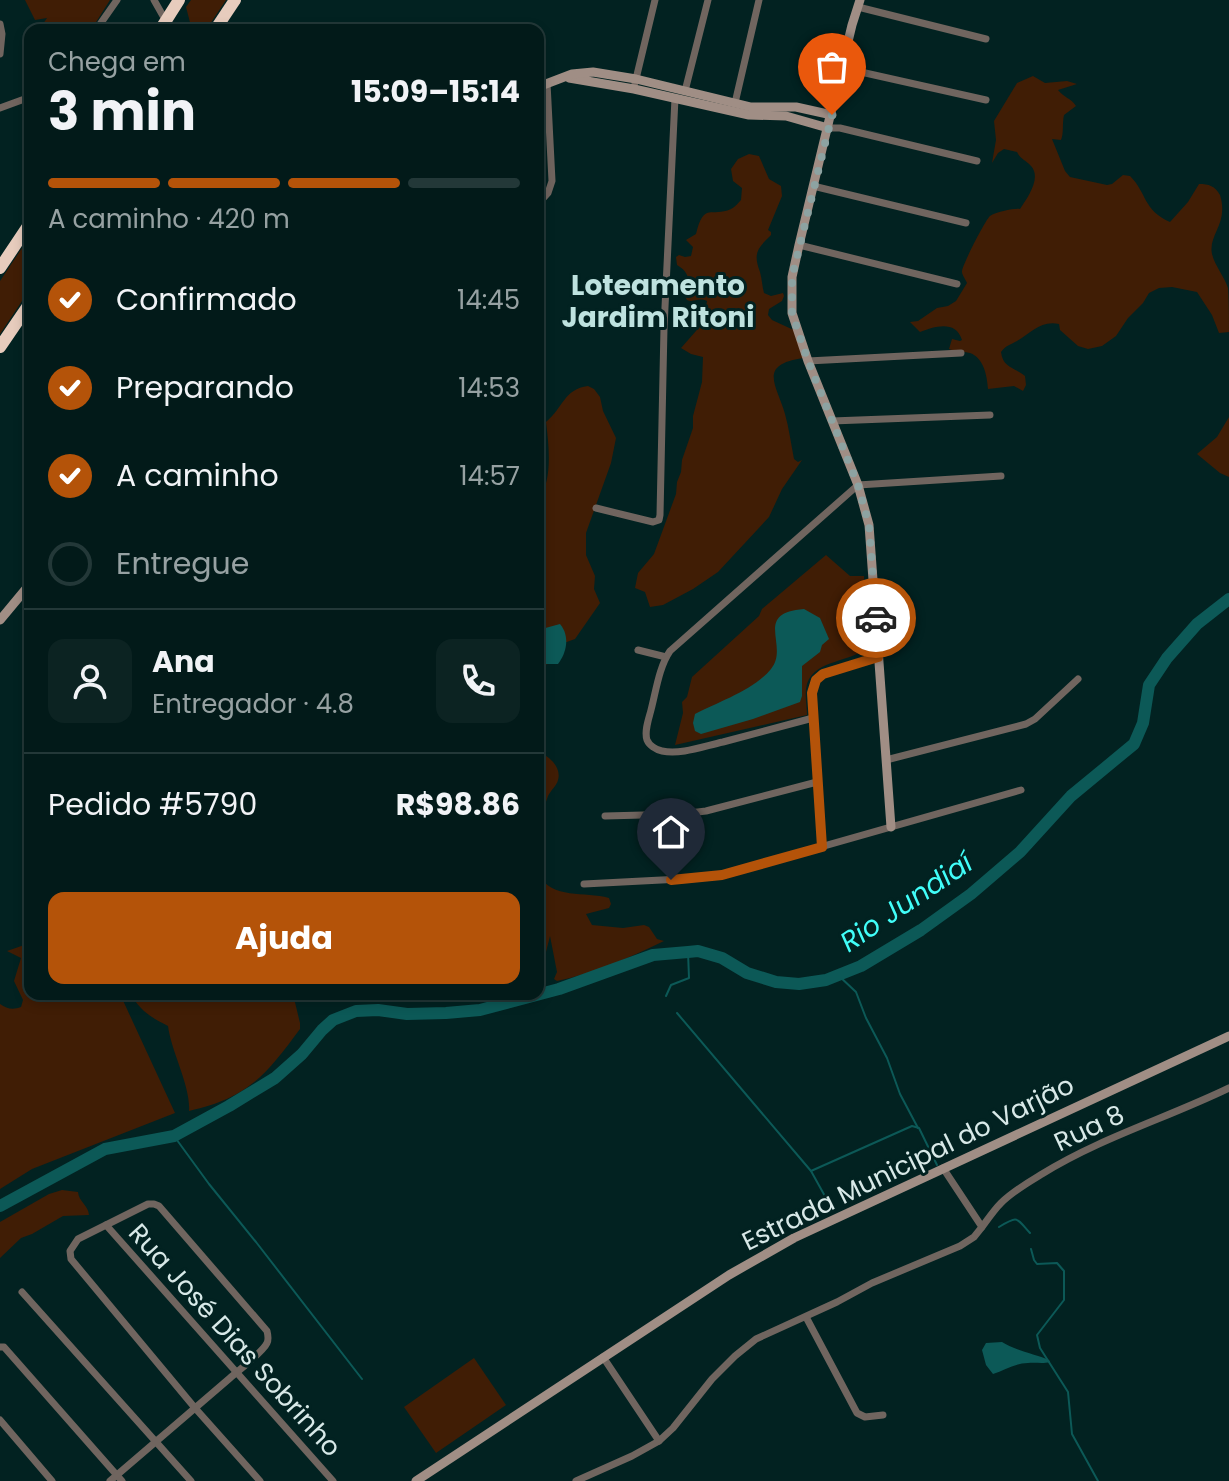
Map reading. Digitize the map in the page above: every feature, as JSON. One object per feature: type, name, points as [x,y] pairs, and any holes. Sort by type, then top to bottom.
[{"type":"highway","points":[[164,24],[179,0]]},
{"type":"highway","points":[[219,24],[235,0]]},
{"type":"highway","points":[[0,268],[24,232]]},
{"type":"highway","points":[[0,347],[24,312]]},
{"type":"street","points":[[100,24],[117,0]]},
{"type":"street","points":[[154,0],[168,24]]},
{"type":"street","points":[[635,84],[655,0]]},
{"type":"street","points":[[685,91],[708,0]]},
{"type":"street","points":[[735,103],[759,0]]},
{"type":"street","points":[[891,827],[871,536],[858,485],[792,313],[792,277],[859,4],[986,39]]},
{"type":"street","points":[[0,24],[0,54]]},
{"type":"street","points":[[843,68],[986,100]]},
{"type":"street","points":[[544,84],[562,78],[635,84],[685,91],[760,108],[796,107],[832,115],[840,128]]},
{"type":"street","points":[[635,84],[675,98],[749,115],[801,119],[828,128],[840,128],[977,161]]},
{"type":"street","points":[[596,508],[653,522],[659,520],[660,515],[664,328],[675,98]]},
{"type":"street","points":[[0,108],[24,99]]},
{"type":"street","points":[[544,104],[552,181],[544,197]]},
{"type":"street","points":[[813,186],[966,223]]},
{"type":"street","points":[[799,245],[957,284]]},
{"type":"street","points":[[808,361],[961,353]]},
{"type":"street","points":[[832,421],[990,415]]},
{"type":"street","points":[[813,718],[690,749],[663,751],[649,743],[646,733],[666,657],[683,637],[858,485],[1001,476]]},
{"type":"street","points":[[0,620],[24,591]]},
{"type":"street","points":[[638,650],[666,657]]},
{"type":"street","points":[[822,847],[812,693],[816,680],[823,674],[878,657]]},
{"type":"street","points":[[886,760],[1026,724],[1078,679]]},
{"type":"street","points":[[605,816],[706,811],[817,782]]},
{"type":"street","points":[[584,884],[711,877],[1021,790]]},
{"type":"street","name":"Estrada Municipal do Varjão","points":[[416,1481],[729,1275],[794,1238],[1229,1036]]},
{"type":"street","name":"Rua 8","points":[[576,1481],[659,1441],[712,1379],[756,1339],[872,1283],[960,1246],[974,1237],[1015,1190],[1065,1160],[1229,1088]]},
{"type":"street","points":[[943,1168],[982,1227]]},
{"type":"street","points":[[2,1347],[116,1479],[156,1442],[195,1408],[236,1372],[267,1344],[267,1331],[159,1206],[148,1204],[78,1239],[70,1251],[71,1259],[195,1408],[260,1481]]},
{"type":"street","name":"Rua José Dias Sobrinho","points":[[106,1225],[333,1481]]},
{"type":"street","points":[[22,1292],[191,1481]]},
{"type":"street","points":[[806,1317],[857,1413],[865,1417],[883,1415]]},
{"type":"street","points":[[603,1357],[659,1441]]},
{"type":"street","points":[[0,1420],[52,1481]]},
{"type":"shaded area","points":[[25,0],[110,0],[95,24],[43,24],[47,18],[35,20]]},
{"type":"shaded area","points":[[191,0],[226,0],[210,24],[190,24],[186,7]]},
{"type":"shaded area","points":[[1033,76],[1045,83],[1067,81],[1077,84],[1058,90],[1076,106],[1064,115],[1061,140],[1052,139],[1070,177],[1107,185],[1123,175],[1130,176],[1150,207],[1170,222],[1199,184],[1211,186],[1218,192],[1222,214],[1213,240],[1212,254],[1228,288],[1229,332],[1219,333],[1197,292],[1159,288],[1149,293],[1116,336],[1102,346],[1088,349],[1078,346],[1060,330],[1059,324],[1053,323],[1036,328],[1006,346],[1001,352],[1002,357],[1025,376],[1023,391],[1014,386],[988,389],[986,373],[979,359],[970,353],[949,349],[952,339],[962,340],[955,329],[944,326],[920,332],[910,322],[918,321],[937,308],[956,301],[967,283],[963,268],[990,216],[1020,209],[1029,194],[1034,171],[1017,152],[1004,149],[992,163],[996,140],[994,121],[1017,83]]},
{"type":"shaded area","points":[[749,154],[759,156],[769,179],[781,186],[782,196],[768,230],[771,235],[760,248],[757,260],[764,293],[771,296],[783,293],[784,296],[782,301],[769,309],[768,315],[798,332],[803,358],[780,366],[774,378],[794,459],[798,462],[802,460],[782,489],[769,517],[718,572],[663,605],[650,607],[645,592],[635,588],[638,573],[654,554],[676,494],[702,382],[703,357],[681,348],[703,323],[707,301],[687,300],[683,293],[689,286],[687,276],[677,265],[676,257],[691,256],[693,247],[686,240],[696,234],[705,214],[731,209],[741,200],[742,188],[733,181],[731,169],[738,159]]},
{"type":"shaded area","points":[[24,245],[24,298],[0,334],[0,281]]},
{"type":"shaded area","points":[[588,386],[600,397],[616,438],[611,463],[586,533],[586,555],[595,576],[594,589],[600,603],[575,639],[564,643],[556,659],[544,665],[544,490],[549,452],[546,422],[569,395]]},
{"type":"shaded area","points":[[1229,417],[1229,477],[1197,454],[1217,437]]},
{"type":"shaded area","points":[[826,555],[850,576],[864,576],[866,648],[815,672],[806,689],[807,715],[675,745],[683,713],[682,702],[687,697],[692,677],[759,616],[762,609]]},
{"type":"shaded area","points":[[544,755],[553,762],[559,775],[544,811]]},
{"type":"shaded area","points":[[544,882],[560,891],[609,898],[609,908],[586,914],[592,925],[623,928],[644,925],[657,939],[664,941],[612,964],[557,981],[554,979],[557,972],[550,936],[544,960]]},
{"type":"shaded area","points":[[24,945],[24,1000],[123,1000],[175,1113],[32,1169],[0,1189],[0,1004],[10,1008],[21,1007],[23,1000],[14,981],[21,958],[7,951]]},
{"type":"shaded area","points":[[135,1000],[294,1000],[300,1029],[254,1082],[226,1099],[189,1111],[187,1091],[168,1026]]},
{"type":"shaded area","points":[[62,1190],[78,1192],[89,1215],[63,1216],[21,1238],[0,1258],[0,1222],[49,1194]]},
{"type":"shaded area","points":[[474,1358],[506,1405],[436,1453],[404,1407]]},
{"type":"water","points":[[804,609],[820,618],[829,639],[820,652],[802,666],[800,702],[701,734],[695,731],[695,714],[746,689],[771,669],[776,660],[776,624],[788,612]]},
{"type":"water","points":[[560,624],[563,629],[565,649],[558,664],[544,664],[544,628]]},
{"type":"water","points":[[1002,1342],[1050,1362],[1019,1364],[993,1374],[986,1365],[982,1350],[986,1343]]},
{"type":"waterway","name":"Rio Jundiaí","points":[[544,993],[653,955],[698,951],[776,982],[799,984],[826,980],[861,966],[921,930],[971,894],[1020,852],[1071,796],[1134,744],[1143,723],[1149,685],[1167,658],[1197,624],[1229,599]]},
{"type":"waterway","points":[[666,996],[671,985],[689,978],[688,952]]},
{"type":"waterway","points":[[838,975],[856,992],[918,1128]]},
{"type":"waterway","name":"Rio Jundiaí","points":[[0,1206],[105,1149],[174,1136],[229,1106],[275,1078],[333,1020],[356,1011],[446,1013],[480,1010],[518,1000]]},
{"type":"waterway","points":[[677,1013],[811,1171],[826,1198]]},
{"type":"waterway","points":[[811,1171],[912,1126],[919,1128],[937,1165]]},
{"type":"waterway","points":[[174,1136],[362,1379]]},
{"type":"waterway","points":[[999,1227],[1017,1220],[1030,1233]]},
{"type":"waterway","points":[[1031,1249],[1037,1264],[1057,1263],[1064,1271],[1064,1300],[1037,1335],[1040,1348],[1068,1392],[1072,1434],[1098,1481]]},
{"type":"way so far","points":[[832,115],[792,277],[792,313],[858,485],[871,536],[876,618]]},
{"type":"district","name":"Loteamento Jardim Ritoni","points":[[658,301]]},
{"type":"route","points":[[671,880],[722,875],[822,847],[812,693],[816,680],[823,674],[878,657],[876,618]]}]
